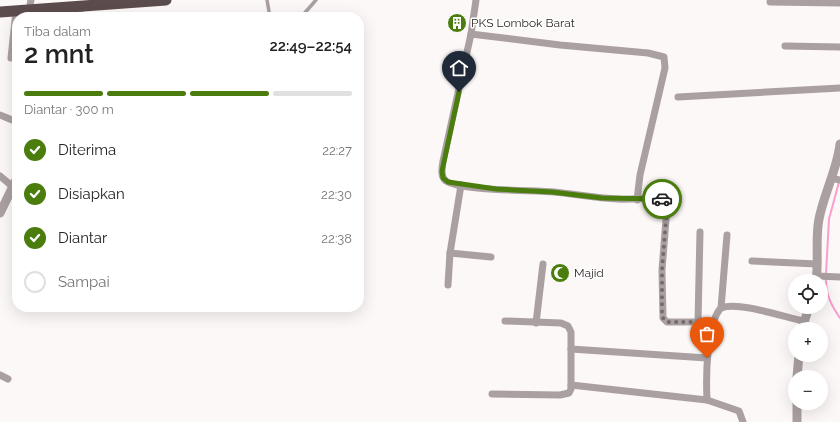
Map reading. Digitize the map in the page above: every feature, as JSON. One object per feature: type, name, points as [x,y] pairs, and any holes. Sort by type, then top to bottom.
[{"type":"highway","points":[[0,12],[16,11],[30,5],[166,0]]},
{"type":"street","points":[[476,0],[471,34],[442,176],[446,181],[460,185],[637,200],[665,200],[667,205],[662,270],[663,318],[667,322],[714,322]]},
{"type":"street","points":[[770,2],[840,3]]},
{"type":"street","points":[[471,34],[560,45],[648,53],[664,57],[665,68],[640,175],[637,200]]},
{"type":"street","points":[[785,46],[840,47]]},
{"type":"street","points":[[11,58],[12,49]]},
{"type":"street","points":[[678,97],[840,88]]},
{"type":"street","points":[[0,115],[12,120]]},
{"type":"street","points":[[818,274],[818,221],[823,198],[835,179],[840,144]]},
{"type":"street","points":[[0,176],[12,186]]},
{"type":"street","points":[[448,285],[450,253],[460,185]]},
{"type":"street","points":[[0,213],[12,189]]},
{"type":"street","points":[[698,322],[700,232]]},
{"type":"street","points":[[706,400],[707,358],[714,322],[721,308],[727,235]]},
{"type":"street","points":[[450,253],[491,257]]},
{"type":"street","points":[[752,261],[817,264]]},
{"type":"street","points":[[536,323],[543,264]]},
{"type":"street","points":[[828,276],[840,277]]},
{"type":"street","points":[[721,308],[732,306],[744,307],[793,322]]},
{"type":"street","points":[[492,394],[560,395],[569,393],[571,385],[571,349],[570,332],[568,326],[561,323],[505,321]]},
{"type":"street","points":[[571,349],[707,358]]},
{"type":"street","points":[[0,375],[8,379]]},
{"type":"street","points":[[571,385],[706,400],[739,411],[743,422]]},
{"type":"street","points":[[797,410],[797,422]]},
{"type":"lane","points":[[267,0],[269,12]]},
{"type":"lane","points":[[306,12],[316,0]]},
{"type":"waterway","points":[[826,274],[829,219],[839,182]]},
{"type":"waterway","points":[[828,293],[834,309],[840,318]]},
{"type":"way so far","points":[[662,199],[667,203],[667,207],[662,270],[662,317],[667,322],[714,322],[707,358]]},
{"type":"place","name":"PKS Lombok Barat","points":[[457,23]]},
{"type":"place","name":"Majid","points":[[560,273]]},
{"type":"route","points":[[459,92],[442,171],[443,178],[446,181],[460,185],[496,189],[577,194],[602,198],[637,200],[662,199]]}]
